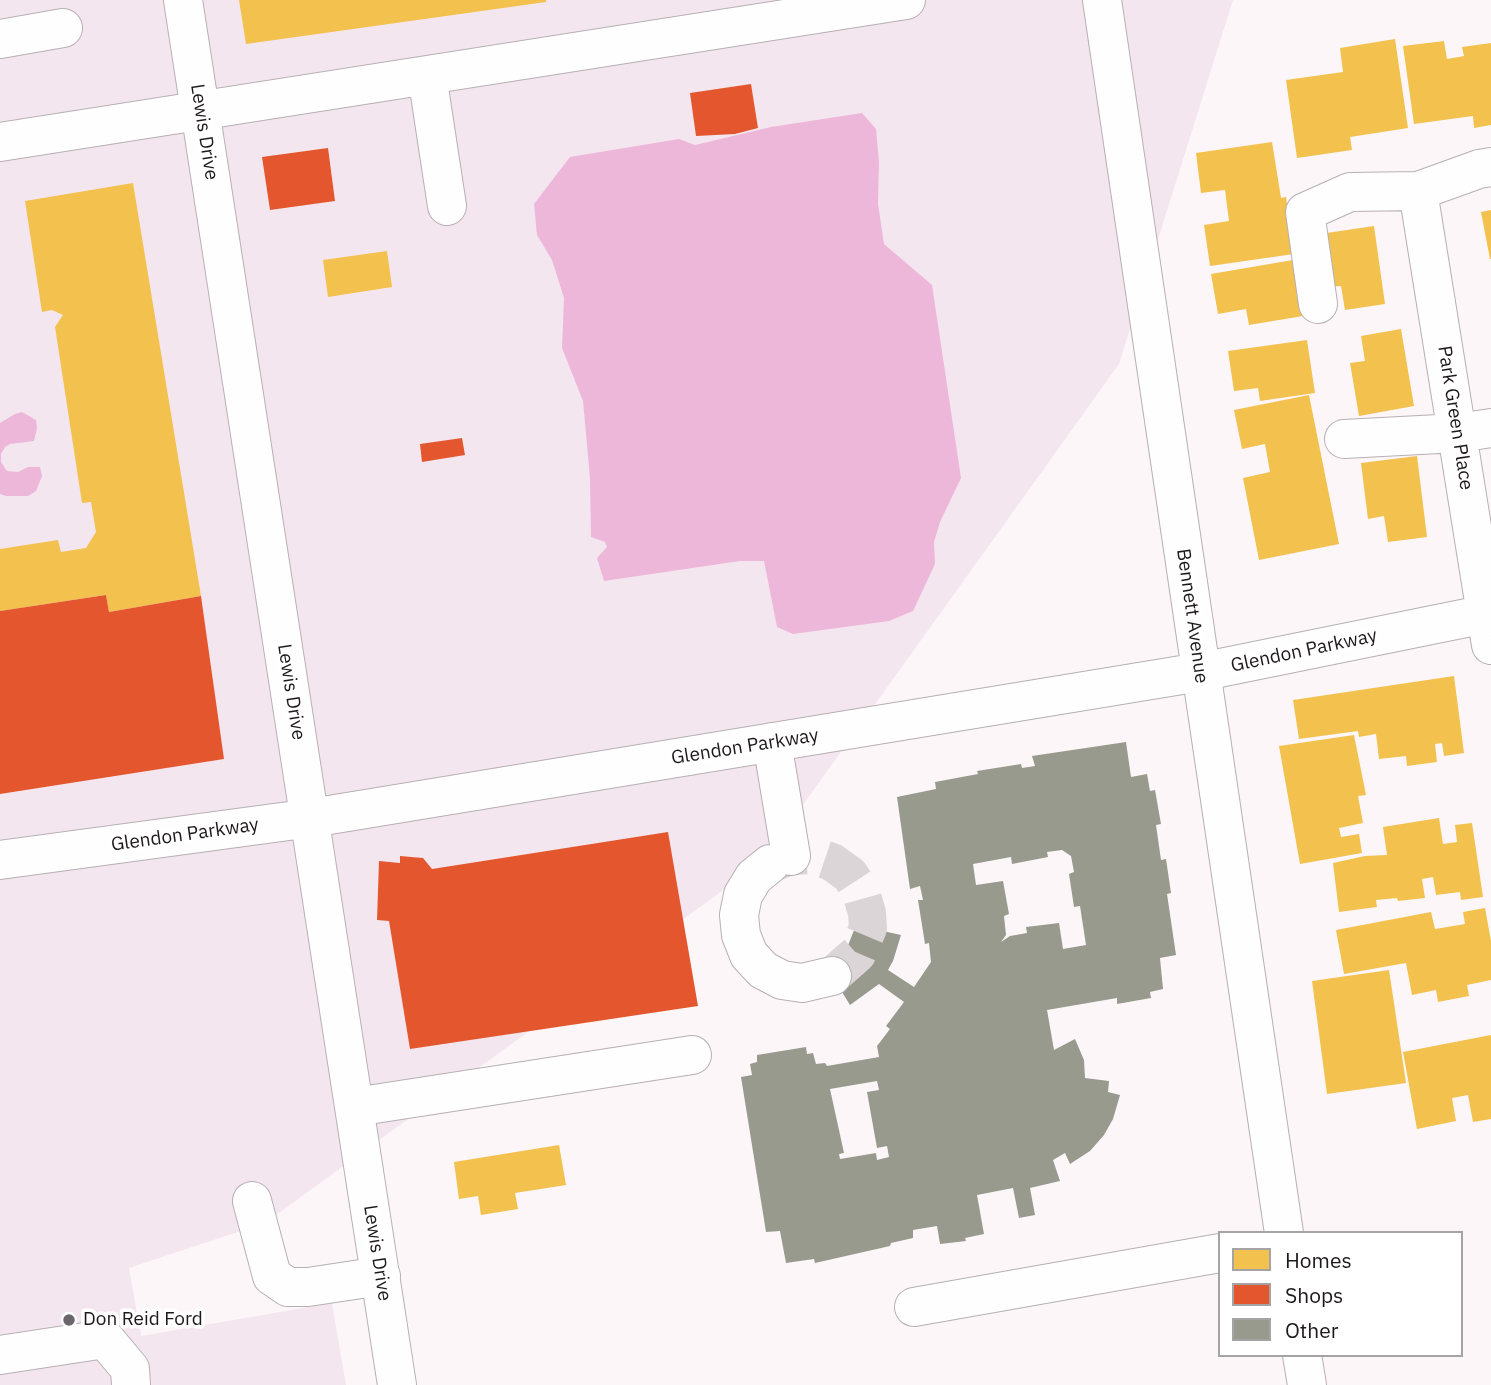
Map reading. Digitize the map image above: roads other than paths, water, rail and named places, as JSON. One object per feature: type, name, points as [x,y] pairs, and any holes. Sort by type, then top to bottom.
[{"type":"street","name":"Lewis Drive","points":[[183,0],[397,1385]]},
{"type":"street","points":[[0,142],[906,0]]},
{"type":"street","name":"Bennett Avenue","points":[[1102,0],[1284,1231]]},
{"type":"street","points":[[0,39],[63,28]]},
{"type":"street","points":[[427,75],[447,206]]},
{"type":"street","points":[[1318,304],[1305,212],[1350,192],[1418,191],[1491,167]]},
{"type":"street","name":"Park Green Place","points":[[1418,191],[1475,430],[1489,630]]},
{"type":"street","points":[[1344,439],[1475,430]]},
{"type":"street","name":"Glendon Parkway","points":[[0,860],[311,818],[1200,672],[1489,630]]},
{"type":"street","points":[[772,742],[780,860],[754,877],[743,895],[738,915],[741,935],[749,955],[763,970],[782,979],[802,983],[832,976]]},
{"type":"street","points":[[355,1107],[692,1055]]},
{"type":"street","points":[[252,1201],[272,1276],[288,1287],[308,1287],[381,1276]]},
{"type":"street","points":[[914,1307],[1218,1253]]},
{"type":"street","points":[[0,1355],[106,1339],[130,1369],[131,1385]]},
{"type":"street","points":[[1302,1357],[1307,1385]]},
{"type":"tunnel","points":[[770,864],[791,856],[811,855],[832,862],[850,875],[861,892],[868,928],[857,954],[832,976]]},
{"type":"place","name":"Don Reid Ford","points":[[69,1320]]}]
